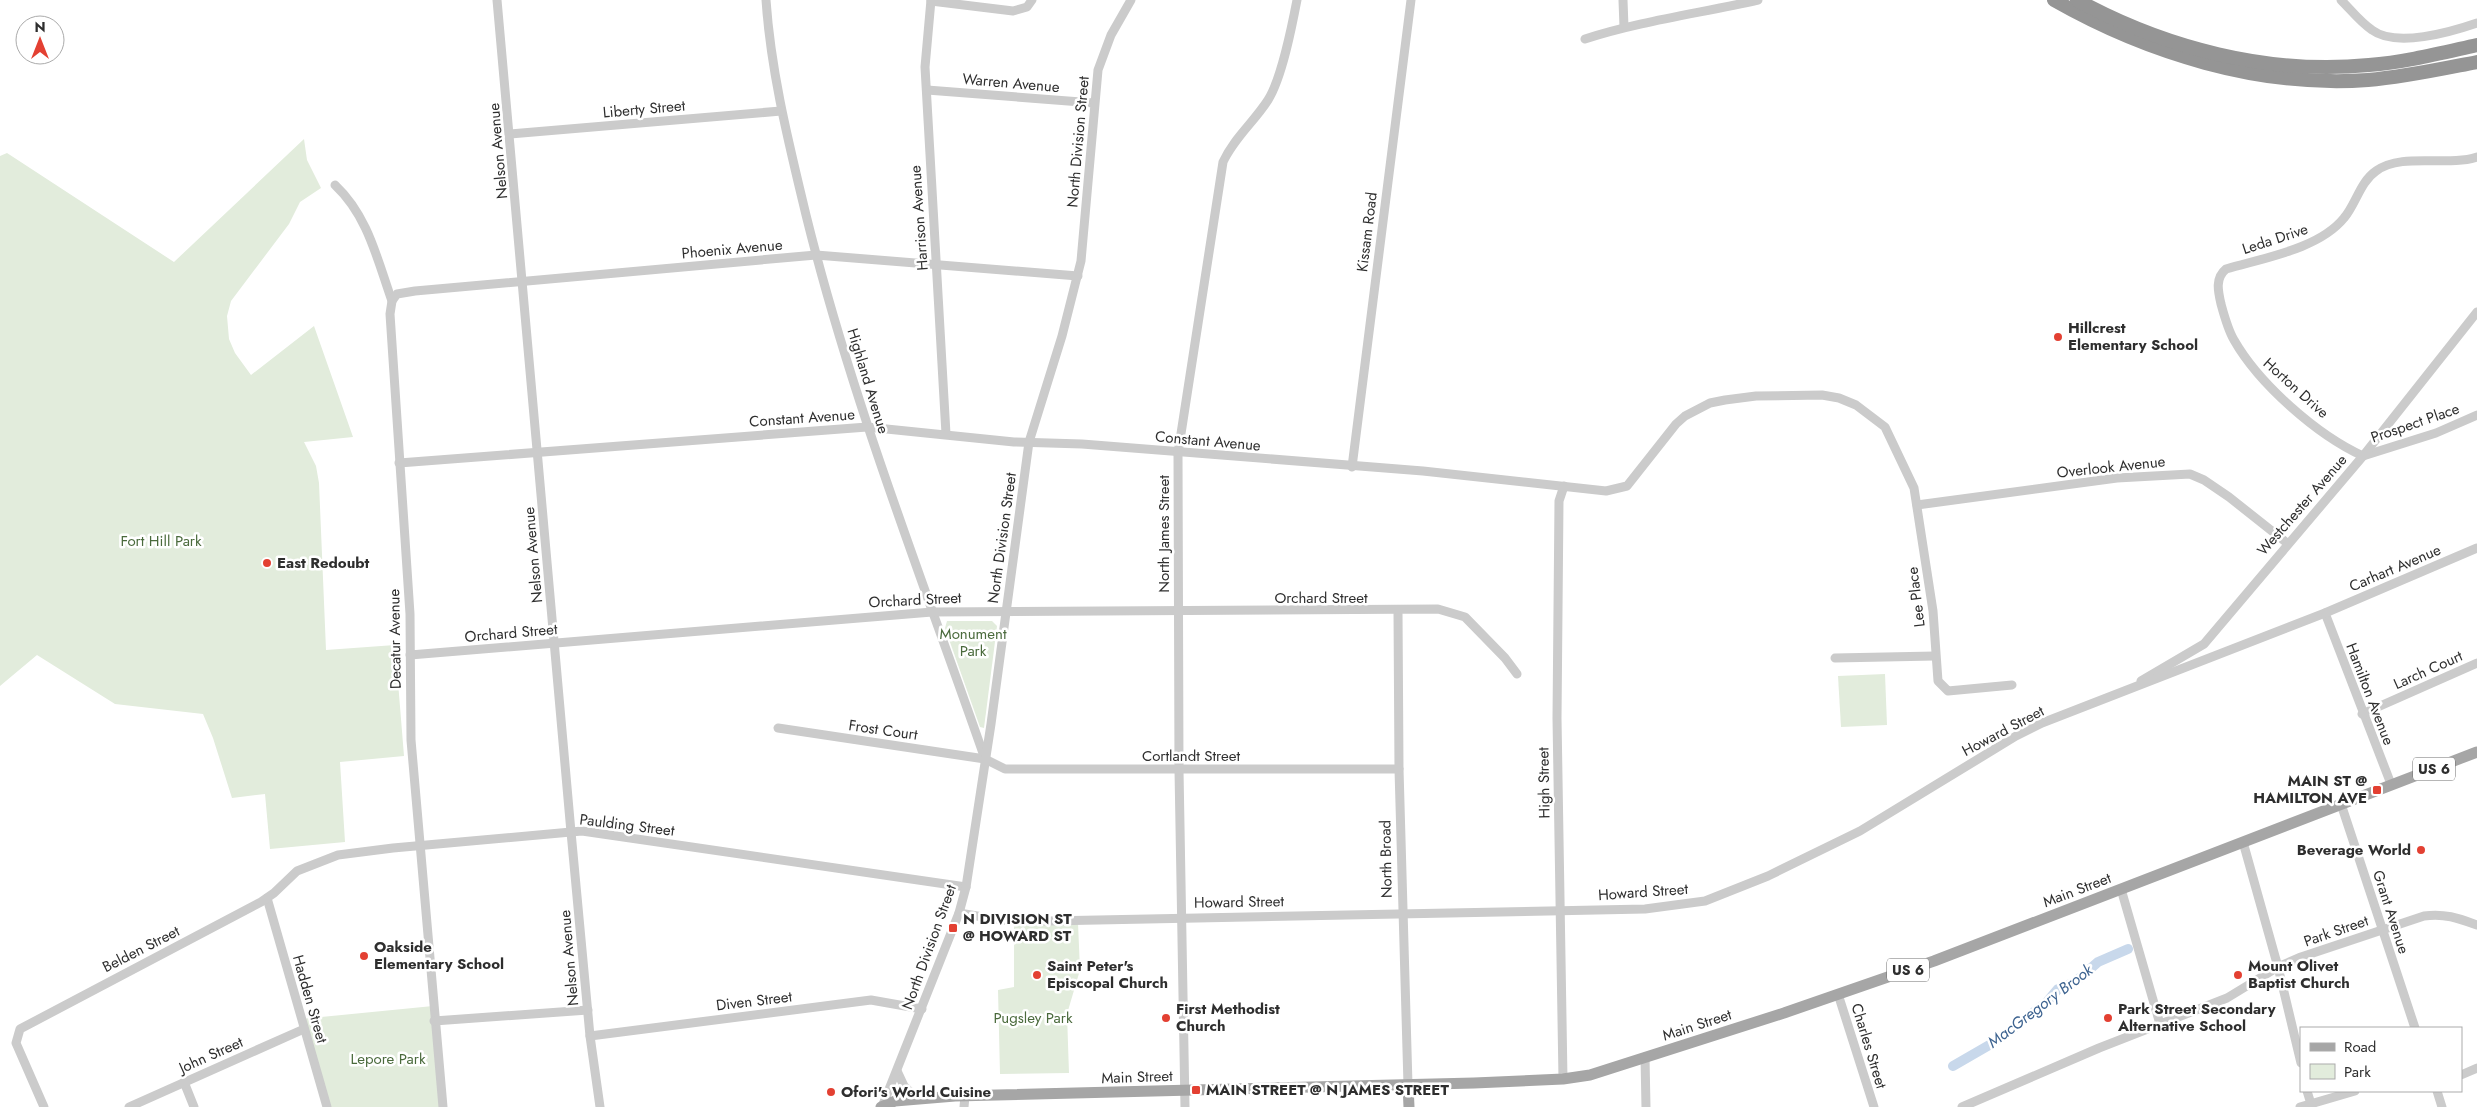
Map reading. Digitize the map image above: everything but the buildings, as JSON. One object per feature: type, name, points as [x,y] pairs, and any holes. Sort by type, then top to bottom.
[{"type":"highway","points":[[2054,0],[2104,26],[2167,51],[2216,65],[2266,74],[2316,79],[2368,80],[2426,72],[2477,62]]},
{"type":"highway","points":[[2076,0],[2172,41],[2219,54],[2284,66],[2329,68],[2376,65],[2434,56],[2477,45]]},
{"type":"main road","name":"Main Street","points":[[882,1107],[895,1101],[917,1099],[964,1101],[1184,1090],[1408,1085],[1563,1079],[1590,1074],[1838,994],[1979,944],[2477,752]]},
{"type":"main road","name":"North Broad","points":[[1408,1085],[1408,1107]]},
{"type":"street","name":"Nelson Avenue","points":[[497,0],[524,282],[571,832],[590,1036],[600,1107]]},
{"type":"street","name":"Highland Avenue","points":[[766,0],[780,111],[816,255],[867,427],[985,759]]},
{"type":"street","points":[[931,0],[1014,11],[1027,7],[1032,0]]},
{"type":"street","name":"Harrison Avenue","points":[[931,0],[926,67],[946,434]]},
{"type":"street","name":"North Division Street","points":[[882,1107],[959,913],[966,888],[1029,442],[1062,336],[1078,276],[1098,70],[1111,35],[1131,0]]},
{"type":"street","name":"North James Street","points":[[1185,1107],[1179,770],[1178,453],[1223,162],[1230,146],[1270,97],[1284,54],[1297,0]]},
{"type":"street","name":"Kissam Road","points":[[1352,467],[1412,0]]},
{"type":"street","points":[[1623,0],[1624,26]]},
{"type":"street","points":[[1585,39],[1624,26],[1667,20],[1758,0]]},
{"type":"street","points":[[2341,0],[2371,30],[2389,37],[2423,36],[2477,22]]},
{"type":"street","name":"Warren Avenue","points":[[927,90],[1094,103]]},
{"type":"street","name":"Liberty Street","points":[[510,134],[780,111]]},
{"type":"street","name":"Leda Drive","points":[[2226,269],[2313,243],[2335,228],[2345,218],[2360,191],[2375,171],[2392,164],[2453,162],[2477,157]]},
{"type":"street","name":"Decatur Avenue","points":[[336,185],[350,199],[363,219],[392,301],[390,314],[410,614],[411,740],[443,1107]]},
{"type":"street","name":"Phoenix Avenue","points":[[392,301],[397,294],[415,291],[816,255],[1078,276]]},
{"type":"street","name":"Horton Drive","points":[[2226,269],[2219,280],[2220,297],[2233,338],[2250,364],[2278,394],[2310,421],[2347,448],[2363,456]]},
{"type":"street","name":"Westchester Avenue","points":[[2126,690],[2162,667],[2204,644],[2287,543],[2363,456],[2477,312]]},
{"type":"street","name":"Constant Avenue","points":[[399,463],[867,427],[1029,442],[1082,444],[1352,467],[1423,471],[1606,491],[1626,486],[1676,424],[1685,416],[1710,403],[1756,396],[1822,396],[1839,398],[1856,405],[1885,427],[1914,488],[1917,505]]},
{"type":"street","name":"Prospect Place","points":[[2363,456],[2436,433],[2477,415]]},
{"type":"street","name":"Overlook Avenue","points":[[1917,505],[2117,478],[2190,474],[2204,480],[2229,497],[2287,543]]},
{"type":"street","name":"High Street","points":[[1563,1079],[1556,718],[1560,501],[1564,486]]},
{"type":"street","name":"Lee Place","points":[[1917,505],[1933,611],[1935,656],[1941,685],[1948,691],[2012,685]]},
{"type":"street","name":"Carhart Avenue","points":[[2325,613],[2477,548]]},
{"type":"street","name":"Orchard Street","points":[[410,655],[932,612],[1398,611],[1438,609],[1465,617],[1505,658],[1517,674]]},
{"type":"street","name":"North Broad","points":[[1398,611],[1402,913],[1408,1085]]},
{"type":"street","name":"Howard Street","points":[[959,913],[1001,920],[1645,909],[1691,904],[1717,897],[1768,876],[1860,831],[2016,736],[2126,690],[2325,613]]},
{"type":"street","name":"Hamilton Avenue","points":[[2325,613],[2362,714],[2391,784]]},
{"type":"street","points":[[1835,658],[1935,656]]},
{"type":"street","name":"Larch Court","points":[[2362,714],[2477,663]]},
{"type":"street","name":"Frost Court","points":[[778,728],[985,759]]},
{"type":"street","name":"Cortlandt Street","points":[[985,759],[1006,769],[1399,769]]},
{"type":"street","name":"Grant Avenue","points":[[2341,804],[2415,1027]]},
{"type":"street","name":"Paulding Street","points":[[267,898],[297,871],[338,855],[420,845],[582,831],[966,888]]},
{"type":"street","points":[[2243,842],[2278,968],[2300,1059]]},
{"type":"street","points":[[2121,889],[2160,1024]]},
{"type":"street","name":"Belden Street","points":[[44,1107],[16,1043],[20,1029],[267,898]]},
{"type":"street","name":"Hadden Street","points":[[267,898],[327,1107]]},
{"type":"street","name":"Park Street","points":[[1962,1107],[2226,998],[2278,968],[2382,929],[2424,916],[2438,914],[2452,916],[2477,925]]},
{"type":"street","name":"Charles Street","points":[[1838,994],[1874,1107]]},
{"type":"street","name":"Diven Street","points":[[590,1036],[871,1000],[922,1009]]},
{"type":"street","points":[[434,1021],[588,1010]]},
{"type":"street","name":"John Street","points":[[128,1107],[304,1029]]},
{"type":"street","points":[[1645,1057],[1646,1107]]},
{"type":"street","points":[[2462,1075],[2477,1068]]},
{"type":"street","points":[[897,1071],[904,1086],[917,1099]]},
{"type":"street","points":[[184,1082],[194,1107]]},
{"type":"street","points":[[2307,1092],[2311,1105]]},
{"type":"street","points":[[2300,1107],[2352,1092]]},
{"type":"street","points":[[2437,1092],[2442,1107]]},
{"type":"green space","name":"Fort Hill Park","points":[[304,139],[307,160],[321,188],[300,202],[289,224],[231,301],[227,316],[229,339],[235,353],[251,375],[314,326],[353,437],[304,442],[316,466],[319,483],[326,650],[395,645],[404,756],[340,762],[345,842],[270,849],[265,794],[232,798],[213,738],[203,714],[115,704],[37,655],[0,686],[0,156],[7,153],[174,262]]},
{"type":"green space","name":"Monument Park","points":[[947,621],[992,621],[997,626],[984,728],[980,727],[945,628]]},
{"type":"green space","points":[[1885,674],[1887,725],[1841,727],[1838,676]]},
{"type":"green space","name":"Pugsley Park","points":[[1014,920],[1078,923],[1080,970],[1067,1014],[1069,1073],[1000,1074],[998,990],[1014,987]]},
{"type":"green space","name":"Lepore Park","points":[[433,1006],[443,1107],[327,1107],[301,1019]]},
{"type":"waterway","name":"MacGregory Brook","points":[[1953,1066],[1998,1040],[2047,1002],[2058,989],[2075,982],[2098,962],[2128,949]]},
{"type":"place","name":"Hillcrest Elementary School","points":[[2058,337]]},
{"type":"place","name":"East Redoubt","points":[[267,563]]},
{"type":"place","name":"MAIN ST @ HAMILTON AVE","points":[[2377,790]]},
{"type":"place","name":"Beverage World","points":[[2421,850]]},
{"type":"place","name":"N DIVISION ST @ HOWARD ST","points":[[953,928]]},
{"type":"place","name":"Oakside Elementary School","points":[[364,956]]},
{"type":"place","name":"Saint Peter's Episcopal Church","points":[[1037,975]]},
{"type":"place","name":"Mount Olivet Baptist Church","points":[[2238,975]]},
{"type":"place","name":"First Methodist Church","points":[[1166,1018]]},
{"type":"place","name":"Park Street Secondary Alternative School","points":[[2108,1018]]},
{"type":"place","name":"MAIN STREET @ N JAMES STREET","points":[[1196,1090]]},
{"type":"place","name":"Ofori's World Cuisine","points":[[831,1092]]}]
